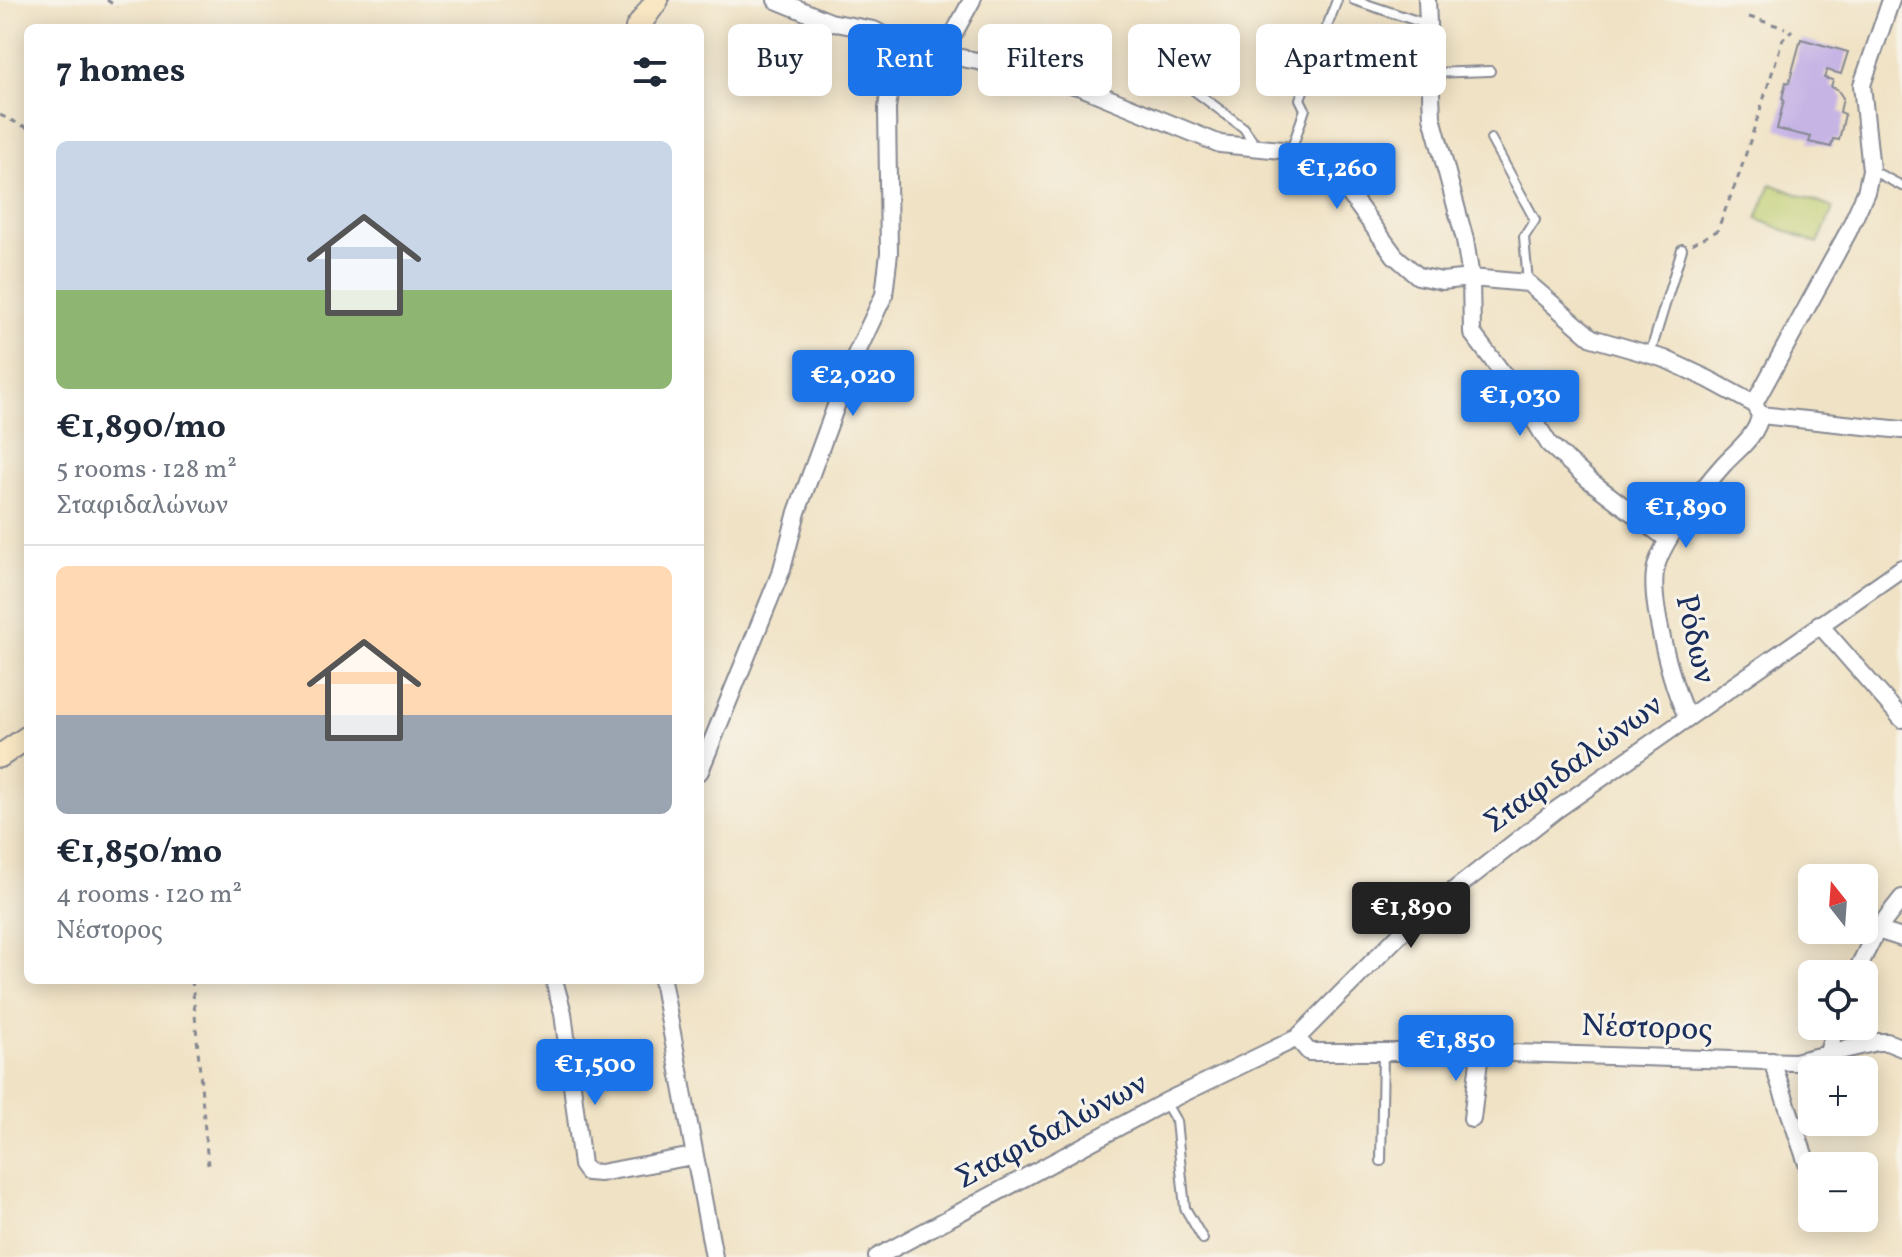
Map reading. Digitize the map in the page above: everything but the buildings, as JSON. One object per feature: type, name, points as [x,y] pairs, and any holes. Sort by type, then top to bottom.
[{"type":"street","points":[[640,24],[657,0]]},
{"type":"street","points":[[776,0],[830,22],[848,26]]},
{"type":"street","points":[[959,24],[972,0]]},
{"type":"street","points":[[1426,24],[1427,0]]},
{"type":"street","points":[[1871,170],[1862,85],[1891,0]]},
{"type":"street","points":[[962,58],[1081,87],[1220,144],[1291,151],[1329,168],[1395,256],[1418,276],[1442,281],[1471,278],[1528,283],[1592,338],[1649,355],[1708,379],[1757,410],[1902,430]]},
{"type":"street","points":[[704,761],[782,569],[797,512],[851,365],[884,295],[889,253],[889,96]]},
{"type":"street","points":[[1431,96],[1432,117],[1465,240],[1471,278],[1472,333],[1514,388],[1549,444],[1589,480],[1668,540]]},
{"type":"street","name":"Ρόδων","points":[[1687,716],[1677,697],[1654,596],[1655,568],[1668,540],[1720,468],[1752,434],[1757,410],[1848,232],[1866,192],[1871,170]]},
{"type":"street","name":"Σταφιδαλώνων","points":[[877,1257],[1165,1102],[1297,1038],[1345,986],[1407,927],[1556,810],[1902,568]]},
{"type":"street","points":[[1819,624],[1902,719]]},
{"type":"street","points":[[0,756],[24,740]]},
{"type":"street","points":[[1878,929],[1902,898]]},
{"type":"street","points":[[1878,930],[1902,938]]},
{"type":"street","points":[[555,984],[563,1013],[582,1165],[587,1172],[600,1173],[693,1156]]},
{"type":"street","points":[[663,984],[714,1257]]},
{"type":"street","name":"Νέστορος","points":[[1297,1038],[1309,1052],[1480,1052],[1772,1061],[1809,1060],[1828,1052],[1877,1042],[1902,1048]]},
{"type":"street","points":[[1828,1052],[1832,1040]]},
{"type":"street","points":[[1472,1119],[1480,1052]]},
{"type":"street","points":[[1772,1061],[1803,1152]]},
{"type":"lane","points":[[1291,151],[1305,109],[1300,99],[1337,0]]},
{"type":"lane","points":[[1354,0],[1426,24]]},
{"type":"lane","points":[[1446,72],[1490,71]]},
{"type":"lane","points":[[1201,96],[1244,128],[1257,148]]},
{"type":"lane","points":[[1491,139],[1535,220],[1524,237],[1528,283]]},
{"type":"lane","points":[[1871,170],[1902,186]]},
{"type":"lane","points":[[1649,355],[1682,249]]},
{"type":"lane","points":[[1381,1161],[1383,1052]]},
{"type":"lane","points":[[1165,1102],[1176,1121],[1185,1208],[1203,1239]]},
{"type":"path","points":[[107,0],[117,7]]},
{"type":"path","points":[[1749,17],[1785,28]]},
{"type":"path","points":[[1682,249],[1717,231],[1739,175],[1783,39],[1792,30]]},
{"type":"path","points":[[0,115],[24,126]]},
{"type":"path","points":[[192,984],[208,1165]]},
{"type":"green space","points":[[1771,184],[1833,208],[1818,244],[1757,219]]}]
